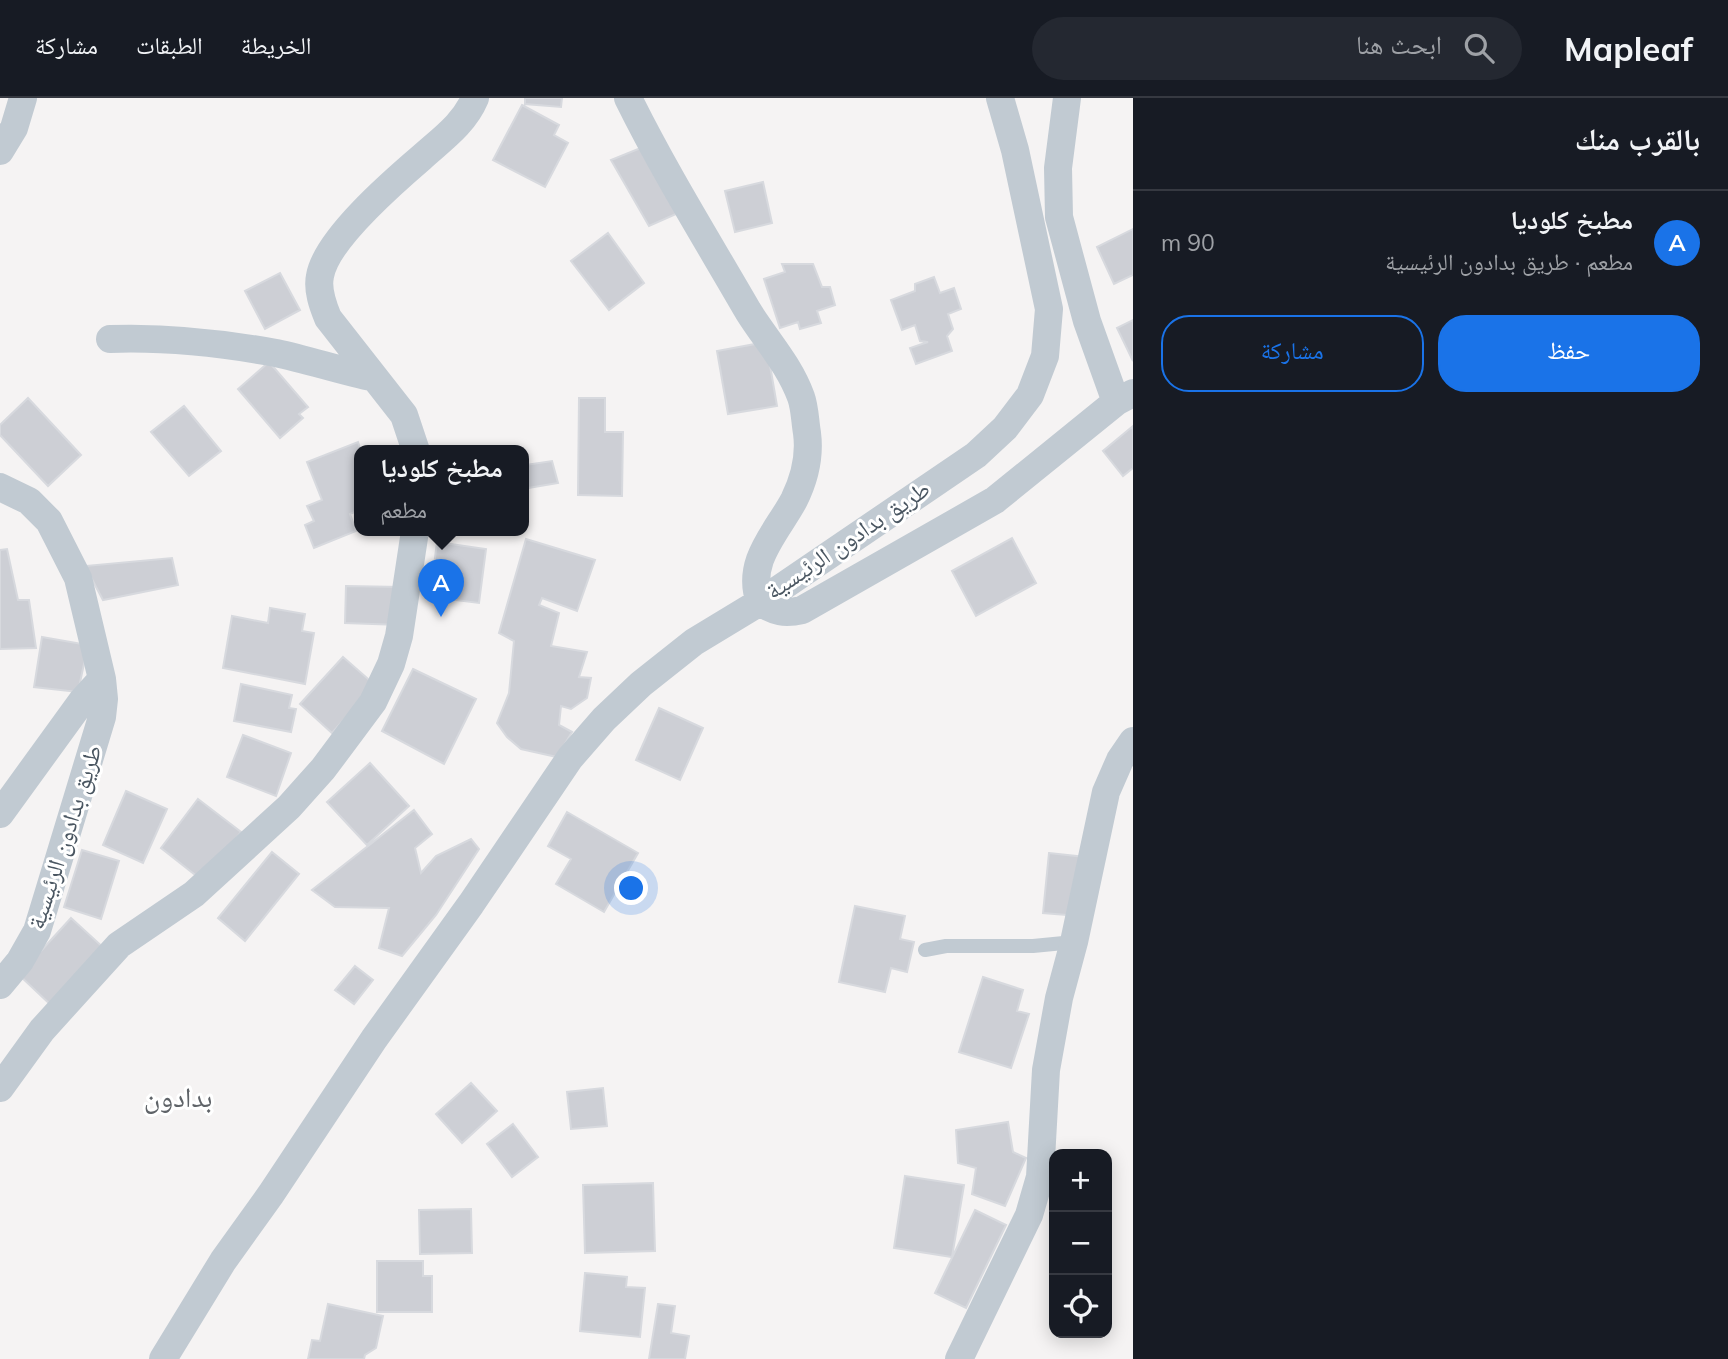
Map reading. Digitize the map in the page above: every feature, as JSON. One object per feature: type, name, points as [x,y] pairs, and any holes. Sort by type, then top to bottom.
[{"type":"street","points":[[0,152],[14,128],[23,98]]},
{"type":"street","points":[[414,445],[404,415],[328,318],[323,305],[320,275],[330,253],[347,230],[407,170],[452,132],[475,98]]},
{"type":"street","name":"طريق بدادون الرئيسية","points":[[628,98],[646,135],[751,314],[786,365],[801,398],[807,458],[793,500],[761,555],[757,592],[760,602],[976,454],[1005,428],[1030,396],[1045,356],[1049,309],[1015,150],[1000,98]]},
{"type":"street","points":[[163,1359],[223,1261],[570,758],[604,719],[641,684],[694,642],[760,602],[771,610],[789,613],[802,610],[995,500],[1125,398],[1087,321],[1059,217],[1058,168],[1067,98]]},
{"type":"street","points":[[110,339],[179,340],[248,349],[307,360],[335,370],[375,378]]},
{"type":"street","name":"طريق بدادون الرئيسية","points":[[0,487],[29,501],[49,521],[78,578],[93,637],[104,699],[102,717],[37,931],[20,961],[0,985]]},
{"type":"street","points":[[0,1088],[42,1030],[119,945],[194,894],[289,807],[323,769],[373,702],[391,664],[406,598],[414,536]]},
{"type":"street","name":"طريق بدادون الرئيسية","points":[[0,814],[82,701],[102,679]]},
{"type":"street","points":[[959,1359],[1029,1215],[1040,1177],[1046,1070],[1059,998],[1074,942],[1106,792],[1120,760],[1133,741]]},
{"type":"lane","points":[[925,950],[954,945],[1017,946],[1074,942]]},
{"type":"building","points":[[525,98],[562,98],[561,107],[525,104]]},
{"type":"building","points":[[522,105],[559,125],[554,135],[568,143],[545,187],[493,160]]},
{"type":"building","points":[[648,145],[685,210],[649,226],[611,160]]},
{"type":"building","points":[[763,182],[772,223],[735,232],[725,191]]},
{"type":"building","points":[[1133,229],[1133,275],[1114,284],[1097,247]]},
{"type":"building","points":[[608,233],[644,283],[609,310],[571,261]]},
{"type":"building","points":[[782,264],[813,264],[822,287],[830,287],[835,305],[817,311],[821,323],[800,329],[798,322],[780,328],[764,279],[785,272]]},
{"type":"building","points":[[280,273],[300,310],[265,329],[245,291]]},
{"type":"building","points":[[934,277],[940,293],[954,288],[961,309],[948,314],[953,329],[947,336],[952,351],[916,364],[910,348],[928,342],[920,341],[915,325],[902,330],[891,300],[915,291],[915,284]]},
{"type":"building","points":[[1133,320],[1133,361],[1117,328]]},
{"type":"building","points":[[766,342],[777,406],[728,414],[717,351]]},
{"type":"building","points":[[269,362],[308,407],[299,414],[303,418],[280,438],[238,389]]},
{"type":"building","points":[[28,398],[81,455],[48,486],[0,435],[0,425]]},
{"type":"building","points":[[579,398],[605,398],[605,432],[623,432],[622,496],[578,495]]},
{"type":"building","points":[[184,406],[221,451],[189,476],[151,432]]},
{"type":"building","points":[[1133,426],[1133,468],[1123,476],[1103,451]]},
{"type":"building","points":[[358,442],[359,445],[354,445],[354,512],[350,514],[354,532],[314,548],[305,525],[314,521],[307,506],[322,500],[307,462]]},
{"type":"building","points":[[552,461],[558,483],[529,488],[529,464]]},
{"type":"building","points":[[1012,538],[1036,583],[976,616],[952,571]]},
{"type":"building","points":[[526,539],[595,560],[577,611],[542,598],[539,605],[559,613],[551,646],[587,652],[579,677],[591,678],[587,698],[571,709],[561,706],[559,725],[572,732],[557,757],[521,749],[507,737],[497,723],[509,693],[514,641],[499,633]]},
{"type":"building","points":[[437,542],[486,549],[479,603],[430,597]]},
{"type":"building","points":[[7,549],[18,600],[29,600],[36,648],[0,649],[0,550]]},
{"type":"building","points":[[172,558],[178,585],[103,600],[85,566]]},
{"type":"building","points":[[346,586],[401,587],[400,625],[345,623]]},
{"type":"building","points":[[270,608],[305,614],[302,631],[314,633],[305,684],[223,668],[232,616],[268,623]]},
{"type":"building","points":[[42,637],[88,645],[78,692],[34,687]]},
{"type":"building","points":[[343,657],[375,685],[332,733],[300,704]]},
{"type":"building","points":[[413,669],[476,699],[444,764],[382,731]]},
{"type":"building","points":[[241,684],[292,695],[289,708],[296,709],[291,732],[234,721]]},
{"type":"building","points":[[659,708],[703,728],[680,780],[636,760]]},
{"type":"building","points":[[243,735],[291,753],[276,796],[227,777]]},
{"type":"building","points":[[370,763],[409,806],[367,845],[327,802]]},
{"type":"building","points":[[126,791],[167,809],[143,863],[103,845]]},
{"type":"building","points":[[198,799],[241,832],[203,881],[161,848]]},
{"type":"building","points":[[414,810],[432,834],[415,848],[421,873],[436,856],[471,839],[479,849],[436,915],[402,956],[379,948],[389,908],[335,907],[312,890]]},
{"type":"building","points":[[567,812],[638,853],[604,912],[556,884],[571,859],[548,846]]},
{"type":"building","points":[[82,850],[119,861],[101,919],[64,907]]},
{"type":"building","points":[[272,852],[299,874],[245,941],[218,918]]},
{"type":"building","points":[[1049,853],[1085,857],[1079,916],[1043,913]]},
{"type":"building","points":[[855,906],[905,916],[900,939],[914,942],[907,972],[891,968],[885,992],[839,982]]},
{"type":"building","points":[[71,918],[106,950],[53,1007],[19,975]]},
{"type":"building","points":[[355,966],[373,980],[354,1004],[335,990]]},
{"type":"building","points":[[983,977],[1023,990],[1017,1011],[1029,1014],[1011,1068],[959,1052]]},
{"type":"building","points":[[471,1083],[497,1111],[462,1143],[436,1114]]},
{"type":"building","points":[[603,1088],[607,1126],[571,1129],[567,1092]]},
{"type":"building","points":[[1008,1122],[1013,1152],[1026,1158],[1005,1206],[972,1194],[976,1168],[958,1163],[956,1130]]},
{"type":"building","points":[[513,1124],[538,1157],[512,1177],[487,1144]]},
{"type":"building","points":[[905,1176],[964,1185],[952,1257],[894,1248]]},
{"type":"building","points":[[653,1183],[655,1251],[585,1253],[583,1185]]},
{"type":"building","points":[[471,1209],[472,1253],[420,1254],[419,1210]]},
{"type":"building","points":[[975,1210],[1006,1225],[966,1308],[935,1293]]},
{"type":"building","points":[[377,1261],[423,1261],[423,1276],[432,1276],[432,1312],[377,1312]]},
{"type":"building","points":[[585,1273],[627,1277],[626,1287],[645,1288],[640,1337],[580,1331]]},
{"type":"building","points":[[328,1304],[383,1316],[376,1348],[365,1355],[364,1359],[308,1359],[312,1340],[320,1341]]},
{"type":"building","points":[[658,1304],[675,1306],[671,1333],[689,1336],[685,1359],[649,1359]]},
{"type":"place","name":"مطبخ كلوديا","points":[[441,617]]},
{"type":"district","name":"بدادون","points":[[178,1097]]}]
